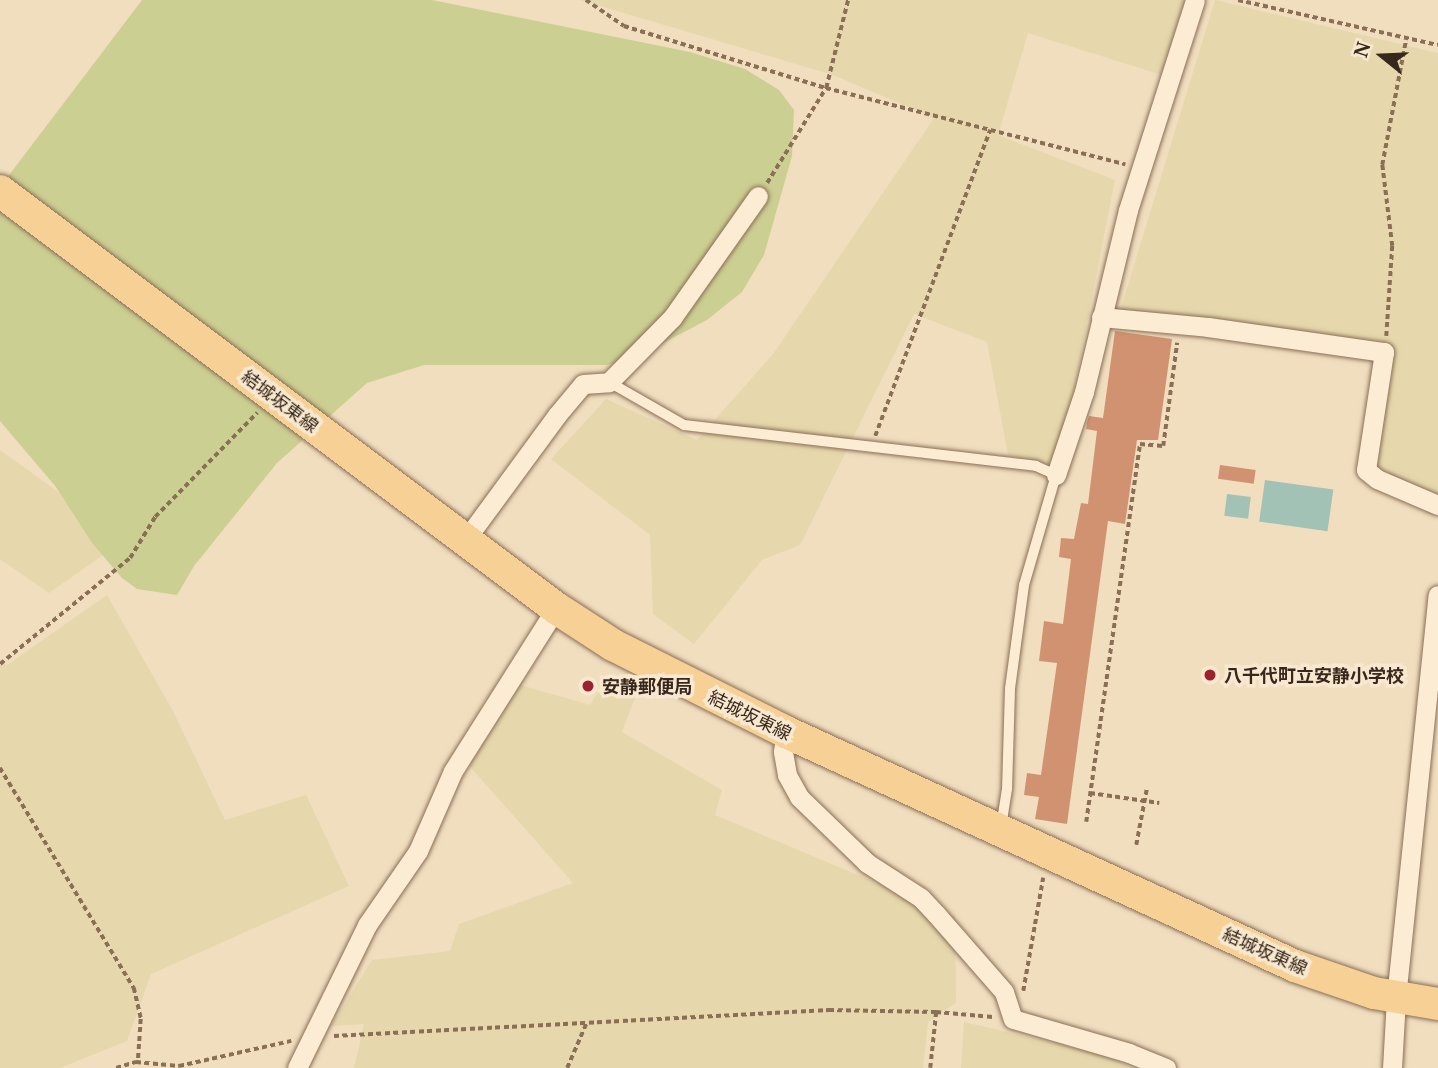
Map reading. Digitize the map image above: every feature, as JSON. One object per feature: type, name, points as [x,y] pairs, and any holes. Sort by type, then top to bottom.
[{"type":"main road","name":"結城坂東線","points":[[0,191],[556,608],[613,645],[659,671],[786,732],[1296,966],[1396,998],[1438,1004]]},
{"type":"street","points":[[1056,475],[1084,392],[1141,168],[1195,0]]},
{"type":"street","points":[[466,539],[556,415],[583,384],[609,382],[672,318],[758,196]]},
{"type":"street","points":[[1101,317],[1208,327],[1384,352],[1366,470],[1377,479],[1438,505]]},
{"type":"street","points":[[1392,1068],[1396,998],[1438,595]]},
{"type":"street","points":[[297,1068],[367,925],[418,851],[453,771],[556,608]]},
{"type":"street","points":[[786,732],[783,752],[787,775],[799,797],[867,863],[921,898],[1004,992],[1015,1020],[1129,1053],[1166,1068]]},
{"type":"lane","points":[[609,382],[684,425],[1036,466],[1056,475],[1024,585],[1010,690],[1007,789],[1000,830]]},
{"type":"path","points":[[586,0],[624,26],[826,88],[1141,168]]},
{"type":"path","points":[[758,196],[826,88],[848,0]]},
{"type":"path","points":[[1238,0],[1438,45]]},
{"type":"path","points":[[1384,352],[1392,246],[1382,165],[1405,39]]},
{"type":"path","points":[[871,448],[990,130]]},
{"type":"path","points":[[1086,821],[1140,444],[1163,446],[1177,343]]},
{"type":"path","points":[[0,664],[130,558],[155,517],[274,396]]},
{"type":"path","points":[[0,768],[134,988],[141,1020],[138,1063]]},
{"type":"path","points":[[1136,845],[1147,787]]},
{"type":"path","points":[[1090,793],[1159,803]]},
{"type":"path","points":[[116,1068],[138,1063],[179,1066],[311,1037],[829,1010],[936,1012],[1015,1020],[1048,852]]},
{"type":"path","points":[[930,1068],[936,1012]]},
{"type":"path","points":[[567,1068],[586,1024]]},
{"type":"shaded area","points":[[580,0],[1188,0],[1162,75],[1028,33],[998,135],[1115,180],[1059,466],[1008,455],[987,342],[914,314],[800,545],[762,560],[694,644],[653,614],[650,535],[551,459],[606,399],[697,440],[773,354],[934,118],[833,75]]},
{"type":"shaded area","points":[[1215,0],[1438,53],[1438,496],[1407,487],[1374,463],[1392,375],[1380,351],[1120,311]]},
{"type":"shaded area","points":[[0,450],[125,540],[49,593],[0,559]]},
{"type":"shaded area","points":[[1265,480],[1333,490],[1327,531],[1259,522]]},
{"type":"shaded area","points":[[1227,494],[1251,497],[1248,519],[1224,516]]},
{"type":"shaded area","points":[[107,595],[173,711],[225,820],[306,795],[349,886],[151,974],[127,1041],[60,1068],[0,1068],[0,660],[7,665]]},
{"type":"shaded area","points":[[605,680],[637,692],[622,732],[722,790],[715,815],[955,916],[956,1003],[928,1022],[923,1068],[354,1068],[364,1024],[331,1026],[372,960],[450,951],[459,924],[573,883],[465,761],[517,684],[590,705]]},
{"type":"shaded area","points":[[964,1022],[1099,1053],[1133,1068],[961,1068]]},
{"type":"green space","points":[[142,0],[432,0],[690,52],[745,69],[779,90],[794,110],[792,156],[764,255],[742,292],[707,320],[631,360],[606,365],[424,365],[367,383],[277,463],[194,566],[177,595],[137,589],[122,578],[92,543],[56,487],[0,421],[0,187]]},
{"type":"building","points":[[1115,331],[1172,339],[1158,440],[1137,440],[1125,524],[1108,521],[1067,824],[1035,819],[1039,797],[1024,795],[1027,773],[1041,775],[1057,663],[1039,661],[1044,621],[1063,624],[1071,559],[1059,557],[1061,538],[1074,539],[1081,503],[1088,504],[1097,431],[1086,429],[1087,422],[1089,416],[1103,418]]},
{"type":"building","points":[[1220,465],[1256,470],[1254,484],[1218,479]]},
{"type":"place","name":"八千代町立安静小学校","points":[[1210,675]]},
{"type":"place","name":"安静郵便局","points":[[588,686]]}]
